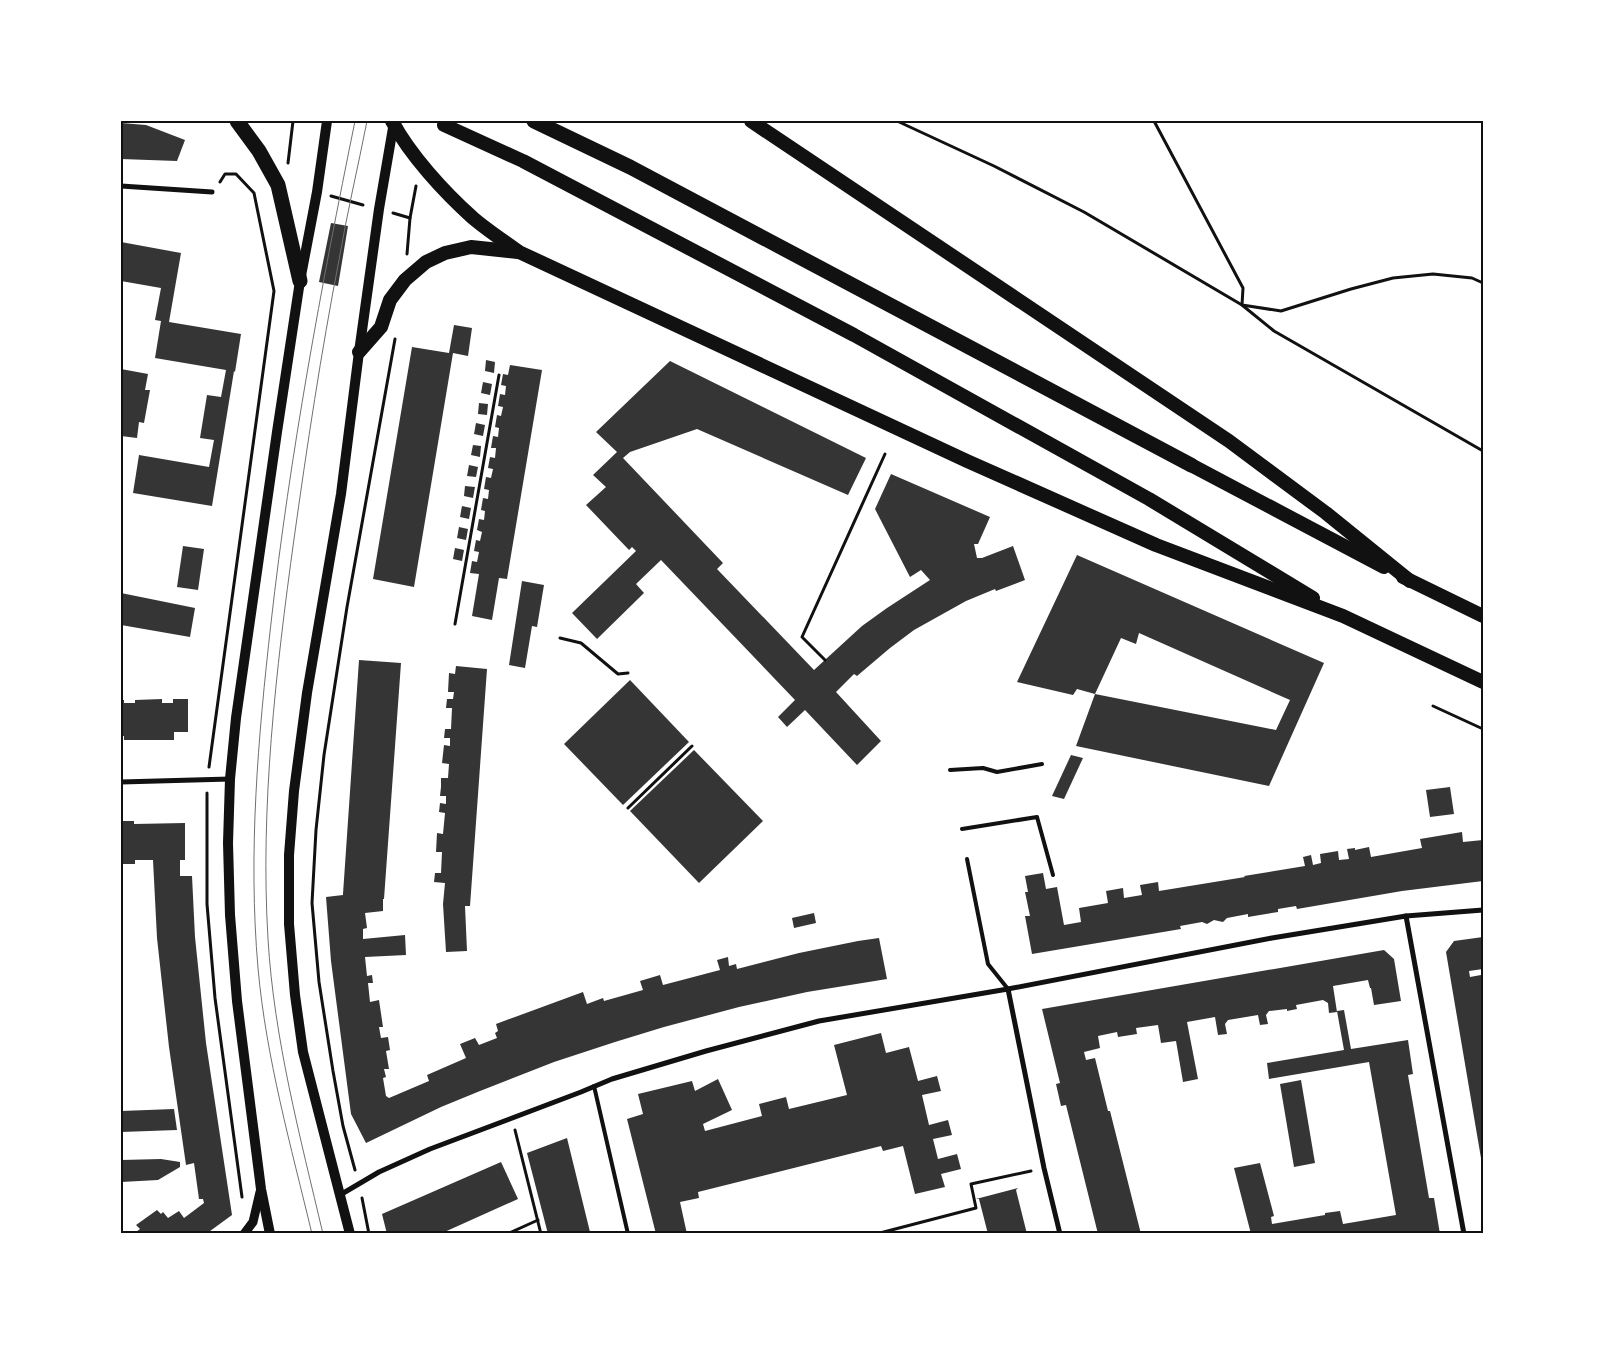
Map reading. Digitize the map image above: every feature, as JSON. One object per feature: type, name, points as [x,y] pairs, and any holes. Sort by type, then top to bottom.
[{"type":"highway","points":[[237,121],[259,151],[278,186],[300,281]]},
{"type":"highway","points":[[534,121],[639,172],[1410,581],[1483,616]]},
{"type":"highway","points":[[751,121],[1228,441],[1326,513],[1410,581]]},
{"type":"highway","points":[[393,123],[420,162],[448,195],[474,219],[519,252],[967,461],[1156,545],[1343,616],[1483,682]]},
{"type":"highway","points":[[444,125],[523,161],[854,335],[1149,499],[1343,616]]},
{"type":"highway","points":[[358,352],[381,327],[390,300],[405,280],[426,262],[445,253],[471,247],[519,252]]},
{"type":"main road","points":[[270,1234],[261,1189],[244,1058],[230,915],[228,843],[230,779],[237,708],[300,281],[317,192],[327,121]]},
{"type":"main road","points":[[350,1234],[303,1052],[296,1004],[289,924],[289,855],[294,791],[307,693],[341,494],[358,352],[393,123]]},
{"type":"street","points":[[121,186],[212,192]]},
{"type":"street","points":[[121,782],[230,779]]},
{"type":"street","points":[[339,1195],[378,1172],[430,1149],[612,1079],[706,1051],[819,1021],[1008,989],[1272,938],[1406,916],[1483,910]]},
{"type":"street","points":[[1406,916],[1464,1234]]},
{"type":"street","points":[[1008,989],[1044,1168],[1060,1234]]},
{"type":"street","points":[[244,1234],[253,1222],[261,1189]]},
{"type":"lane","points":[[950,770],[983,768],[997,772],[1042,764]]},
{"type":"lane","points":[[962,829],[1037,817],[1053,874]]},
{"type":"lane","points":[[967,859],[988,964],[1008,989]]},
{"type":"lane","points":[[594,1086],[628,1234]]},
{"type":"path","points":[[287,166],[293,121]]},
{"type":"path","points":[[897,121],[994,166],[1084,212],[1242,305],[1274,330],[1483,450]]},
{"type":"path","points":[[906,126],[907,121]]},
{"type":"path","points":[[1154,121],[1243,288],[1242,305]]},
{"type":"path","points":[[405,280],[410,218],[420,162]]},
{"type":"path","points":[[212,192],[226,174],[236,174],[254,193]]},
{"type":"path","points":[[1242,305],[1281,311],[1393,278],[1433,274],[1472,278],[1483,283]]},
{"type":"path","points":[[369,1234],[331,1062],[319,982],[312,903],[316,830],[324,755],[349,598],[395,338]]},
{"type":"path","points":[[455,624],[499,375]]},
{"type":"path","points":[[825,660],[802,637],[885,454]]},
{"type":"path","points":[[560,638],[580,643],[618,674],[628,673]]},
{"type":"path","points":[[1433,706],[1483,729]]},
{"type":"path","points":[[628,808],[692,746]]},
{"type":"path","points":[[512,1118],[541,1234]]},
{"type":"path","points":[[876,1234],[976,1208],[971,1184],[1044,1168]]},
{"type":"path","points":[[507,1234],[538,1220]]},
{"type":"building","points":[[121,123],[146,125],[185,140],[177,161],[121,159]]},
{"type":"building","points":[[331,223],[348,226],[338,286],[319,282]]},
{"type":"building","points":[[121,242],[181,253],[169,322],[241,334],[212,506],[133,493],[139,455],[209,467],[214,440],[200,438],[207,395],[221,397],[226,370],[155,358],[161,321],[155,320],[161,288],[121,281]]},
{"type":"building","points":[[454,325],[472,328],[468,356],[453,353],[414,587],[373,579],[412,347],[449,353]]},
{"type":"building","points":[[486,360],[495,362],[494,373],[485,371]]},
{"type":"building","points":[[670,361],[866,458],[848,495],[697,429],[630,452],[623,458],[723,563],[717,569],[814,670],[862,626],[930,580],[921,570],[910,577],[875,509],[891,474],[990,517],[978,544],[974,544],[977,558],[982,558],[1013,546],[1025,580],[996,591],[995,589],[966,601],[914,630],[857,676],[854,674],[836,692],[881,741],[857,765],[805,710],[787,727],[778,717],[795,700],[661,560],[636,584],[644,593],[597,639],[572,613],[636,551],[632,547],[629,550],[586,505],[606,487],[593,475],[617,452],[596,432]]},
{"type":"building","points":[[510,365],[542,370],[507,579],[499,578],[492,620],[472,616],[479,574],[470,573],[472,561],[477,562],[479,552],[474,551],[476,540],[480,541],[482,532],[477,530],[479,519],[484,520],[485,511],[481,510],[483,498],[488,499],[489,490],[484,489],[486,477],[491,478],[493,469],[488,468],[490,457],[495,458],[496,448],[491,448],[493,436],[498,437],[499,428],[495,427],[497,415],[501,416],[503,407],[498,406],[500,394],[505,395],[506,386],[501,385],[503,374],[508,375]]},
{"type":"building","points":[[121,369],[148,374],[145,390],[150,390],[144,423],[139,422],[137,438],[121,436]]},
{"type":"building","points":[[483,382],[492,384],[490,395],[481,393]]},
{"type":"building","points":[[479,403],[488,404],[487,415],[478,414]]},
{"type":"building","points":[[476,423],[485,425],[483,436],[474,434]]},
{"type":"building","points":[[473,445],[481,446],[480,457],[471,455]]},
{"type":"building","points":[[469,465],[478,467],[476,477],[467,476]]},
{"type":"building","points":[[465,486],[475,487],[473,498],[464,496]]},
{"type":"building","points":[[462,506],[471,508],[469,519],[460,517]]},
{"type":"building","points":[[459,527],[468,529],[466,540],[457,538]]},
{"type":"building","points":[[183,546],[204,549],[198,590],[177,587]]},
{"type":"building","points":[[455,548],[464,550],[462,561],[453,559]]},
{"type":"building","points":[[1077,555],[1324,663],[1269,786],[1076,746],[1095,694],[1077,689],[1073,695],[1017,682]],"holes":[[[1139,633],[1290,700],[1276,730],[1095,694],[1121,638],[1136,644]]]},
{"type":"building","points":[[522,581],[544,585],[537,627],[532,626],[525,668],[509,665]]},
{"type":"building","points":[[121,593],[195,608],[190,637],[121,625]]},
{"type":"building","points":[[359,660],[401,663],[383,911],[365,913],[367,928],[363,929],[363,939],[405,935],[406,955],[365,957],[367,976],[372,975],[373,983],[368,983],[370,1002],[379,1000],[383,1027],[379,1027],[381,1038],[388,1037],[390,1050],[386,1051],[389,1069],[384,1069],[386,1077],[383,1078],[386,1096],[389,1098],[429,1081],[427,1075],[466,1058],[460,1044],[475,1038],[479,1045],[497,1038],[495,1033],[498,1031],[496,1024],[583,992],[587,1004],[603,998],[604,1001],[643,990],[640,981],[660,975],[663,985],[720,970],[717,960],[728,957],[729,966],[736,964],[737,969],[799,953],[879,938],[887,979],[807,992],[739,1007],[615,1042],[554,1062],[480,1091],[441,1107],[366,1143],[351,1114],[331,961],[326,897],[343,895]]},
{"type":"building","points":[[456,666],[487,669],[470,906],[465,906],[467,951],[446,952],[443,904],[445,883],[434,882],[435,873],[441,873],[442,852],[436,852],[437,833],[443,834],[445,813],[439,812],[440,803],[446,804],[446,796],[440,796],[441,778],[448,778],[449,764],[442,763],[444,745],[450,746],[450,738],[444,738],[445,729],[451,729],[452,708],[446,708],[447,699],[453,699],[454,692],[448,692],[449,673],[455,674]]},
{"type":"building","points":[[630,680],[689,742],[623,805],[564,744]]},
{"type":"building","points":[[162,699],[162,703],[173,703],[173,699],[188,699],[188,732],[174,732],[174,740],[124,740],[124,736],[121,736],[121,700],[124,700],[124,703],[135,703],[135,700]]},
{"type":"building","points":[[694,750],[763,821],[699,883],[630,811]]},
{"type":"building","points":[[1071,755],[1083,758],[1064,799],[1052,796]]},
{"type":"building","points":[[1450,787],[1454,814],[1430,817],[1426,790]]},
{"type":"building","points":[[121,821],[134,821],[134,824],[185,823],[185,860],[180,860],[180,876],[192,876],[195,937],[206,1043],[232,1215],[206,1234],[137,1234],[136,1232],[140,1229],[136,1225],[157,1210],[161,1214],[163,1212],[168,1218],[179,1211],[184,1218],[204,1203],[203,1199],[199,1199],[194,1163],[186,1165],[169,1047],[157,938],[153,860],[135,860],[135,864],[123,864],[123,854],[121,854]]},
{"type":"building","points":[[1462,832],[1463,842],[1483,840],[1483,881],[1402,891],[1297,909],[1296,906],[1278,909],[1278,912],[1248,917],[1248,914],[1227,918],[1223,922],[1214,920],[1207,924],[1202,922],[1180,926],[1181,929],[1032,954],[1025,916],[1030,916],[1025,892],[1028,892],[1025,876],[1043,873],[1046,889],[1057,887],[1064,925],[1081,922],[1079,908],[1108,903],[1106,891],[1123,888],[1124,898],[1142,895],[1140,885],[1158,882],[1159,891],[1245,877],[1305,866],[1303,857],[1311,855],[1313,865],[1321,863],[1320,854],[1338,851],[1339,860],[1349,859],[1347,849],[1355,848],[1355,850],[1369,847],[1371,857],[1422,848],[1420,839]]},
{"type":"building","points":[[814,913],[816,923],[794,928],[792,918]]},
{"type":"building","points":[[1483,937],[1483,969],[1469,971],[1470,977],[1481,975],[1483,988],[1482,1164],[1446,952],[1454,941]]},
{"type":"building","points":[[1384,950],[1394,959],[1401,1001],[1374,1005],[1368,980],[1333,986],[1337,1012],[1329,1013],[1328,1003],[1323,1000],[1296,1005],[1297,1009],[1269,1011],[1266,1015],[1268,1024],[1260,1025],[1258,1015],[1228,1020],[1225,1024],[1227,1034],[1218,1035],[1215,1017],[1187,1022],[1198,1079],[1183,1082],[1176,1041],[1161,1043],[1158,1025],[1136,1028],[1137,1034],[1118,1037],[1117,1032],[1098,1036],[1100,1048],[1084,1052],[1086,1060],[1095,1058],[1141,1234],[1098,1234],[1066,1105],[1061,1106],[1056,1084],[1060,1083],[1042,1009]]},
{"type":"building","points":[[1344,1010],[1351,1049],[1408,1040],[1413,1074],[1408,1075],[1429,1198],[1434,1198],[1440,1234],[1399,1234],[1398,1232],[1386,1234],[1251,1234],[1234,1168],[1260,1163],[1274,1216],[1271,1217],[1272,1224],[1340,1211],[1343,1224],[1396,1215],[1369,1062],[1269,1079],[1267,1063],[1344,1050],[1337,1011]]},
{"type":"building","points":[[881,1033],[886,1053],[909,1047],[918,1081],[937,1076],[941,1091],[922,1095],[929,1125],[948,1120],[952,1135],[933,1139],[938,1159],[957,1154],[961,1169],[941,1174],[945,1187],[915,1194],[903,1146],[883,1151],[881,1146],[698,1192],[699,1198],[680,1202],[687,1234],[656,1234],[627,1119],[643,1114],[638,1094],[692,1081],[695,1091],[718,1079],[732,1110],[703,1124],[705,1131],[762,1116],[759,1104],[786,1097],[789,1109],[847,1095],[834,1045]]},
{"type":"building","points":[[1301,1080],[1315,1163],[1294,1167],[1280,1084]]},
{"type":"building","points":[[174,1109],[177,1130],[121,1132],[121,1111]]},
{"type":"building","points":[[567,1138],[591,1234],[548,1234],[527,1153]]},
{"type":"building","points":[[161,1159],[180,1162],[180,1167],[158,1180],[121,1182],[121,1160]]},
{"type":"building","points":[[501,1162],[518,1199],[440,1234],[387,1234],[382,1214]]},
{"type":"building","points":[[1018,1188],[1016,1190],[1027,1234],[988,1234],[979,1199],[976,1199]]},
{"type":"tram line","points":[[312,1234],[280,1102],[262,1002],[255,925],[254,839],[266,666],[287,497],[318,309],[355,121]]},
{"type":"tram line","points":[[323,1234],[289,1087],[276,1014],[268,939],[266,839],[271,739],[281,638],[294,539],[332,295],[367,121]]}]
